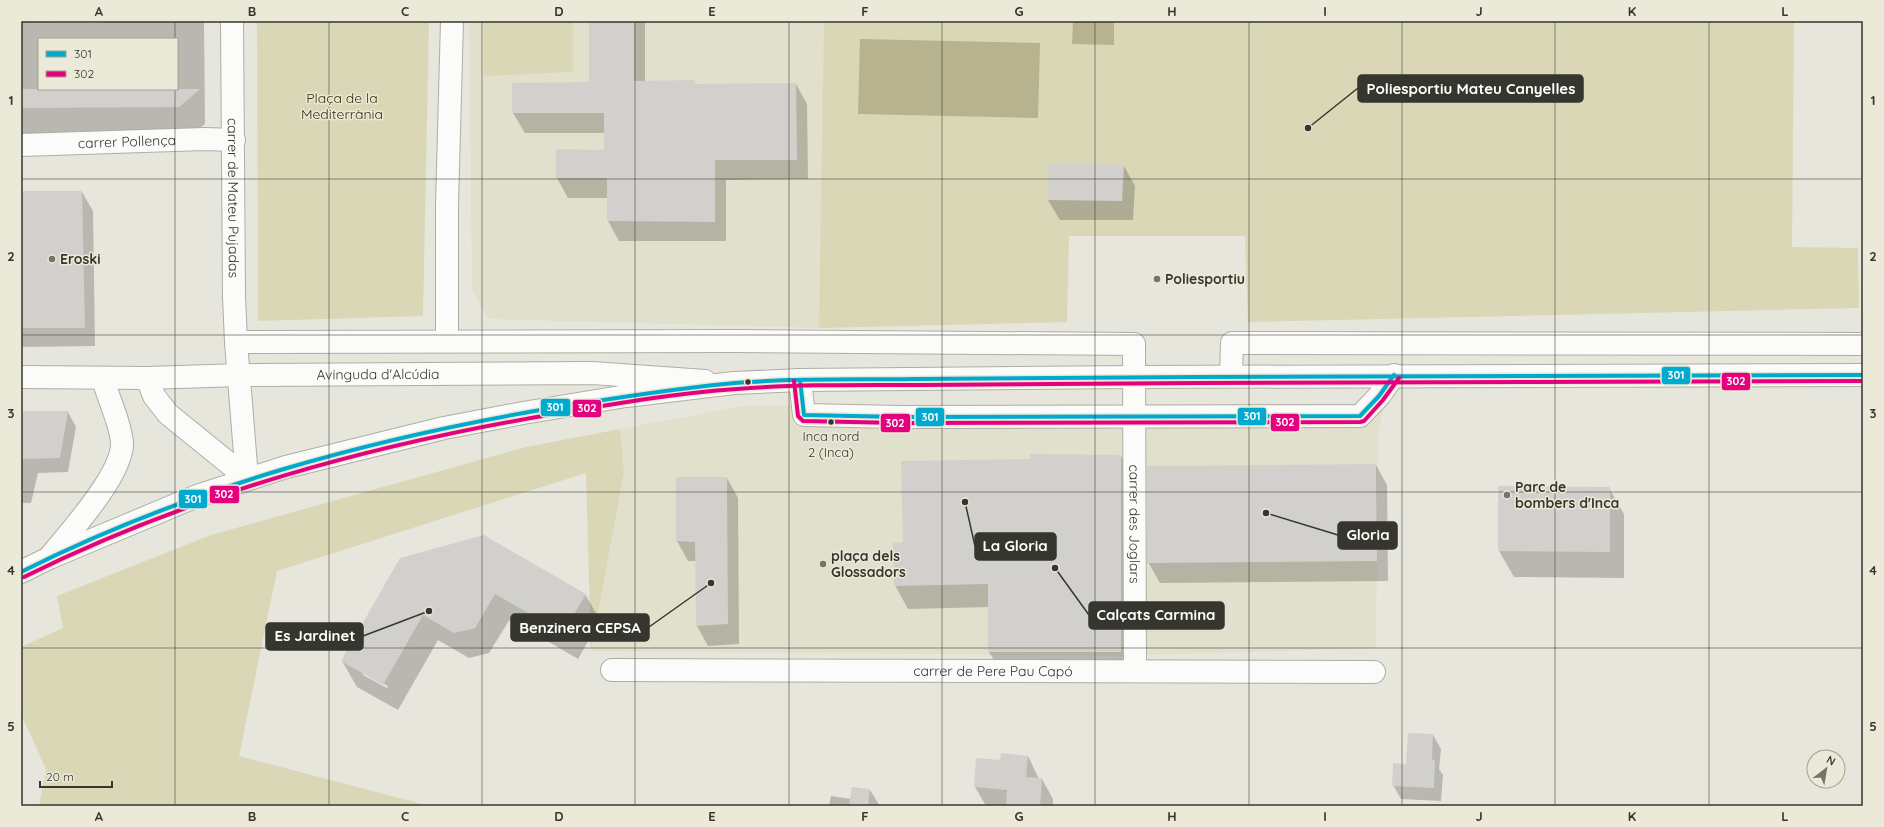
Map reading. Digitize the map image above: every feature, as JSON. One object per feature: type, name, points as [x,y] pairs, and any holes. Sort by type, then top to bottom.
[{"type":"street","name":"carrer de Mateu Pujadas","points":[[232,21],[234,140],[233,257],[236,342],[240,375],[247,478]]},
{"type":"street","points":[[236,342],[447,341],[447,206],[452,21]]},
{"type":"street","name":"carrer Pollença","points":[[21,145],[205,139],[234,140]]},
{"type":"street","name":"carrer des Joglars","points":[[447,341],[1134,344],[1136,416],[1135,671]]},
{"type":"street","points":[[1231,376],[1232,343],[1863,344]]},
{"type":"street","name":"Avinguda d'Alcúdia","points":[[21,377],[103,379],[240,375],[592,373],[734,383]]},
{"type":"street","points":[[800,380],[804,415],[1360,416],[1379,396],[1394,375]]},
{"type":"street","points":[[21,572],[49,558],[197,496],[247,478],[354,449],[444,428],[626,396],[734,383],[800,380],[1231,376],[1863,375]]},
{"type":"street","points":[[147,378],[154,396],[168,414],[247,478]]},
{"type":"street","points":[[49,558],[107,483],[120,458],[122,443],[103,379]]},
{"type":"street","name":"carrer de Pere Pau Capó","points":[[612,670],[1374,672]]},
{"type":"shaded area","points":[[469,21],[824,21],[825,77],[819,328],[488,319],[472,290]]},
{"type":"shaded area","points":[[1073,21],[1114,21],[1114,45],[1072,44]]},
{"type":"shaded area","points":[[860,39],[1040,43],[1038,118],[858,114]]},
{"type":"shaded area","points":[[1384,403],[1378,434],[1376,648],[1119,656],[591,651],[624,472],[620,429],[744,406]]},
{"type":"green space","name":"Plaça de la Mediterrània","points":[[257,21],[429,21],[423,316],[258,321]]},
{"type":"green space","points":[[484,21],[573,21],[573,72],[484,76]]},
{"type":"green space","points":[[824,21],[1794,21],[1792,247],[1858,248],[1859,308],[1248,322],[1245,236],[1069,236],[1067,322],[819,328]]},
{"type":"green space","points":[[620,429],[624,472],[591,651],[586,473],[277,571],[239,756],[422,804],[419,806],[39,806],[46,769],[21,714],[21,647],[63,628],[57,596],[211,535],[526,447]]},
{"type":"building","points":[[589,21],[634,21],[634,81],[695,80],[695,84],[796,83],[797,160],[715,160],[715,222],[607,221],[607,178],[556,178],[556,149],[604,150],[604,113],[512,113],[512,83],[589,82]]},
{"type":"building","points":[[21,89],[200,89],[179,107],[21,108]]},
{"type":"building","points":[[1048,163],[1124,165],[1122,201],[1048,200]]},
{"type":"building","name":"Eroski","points":[[21,191],[82,191],[85,328],[21,328]]},
{"type":"building","points":[[21,411],[68,411],[60,458],[21,459]]},
{"type":"building","points":[[1030,454],[1121,455],[1121,652],[988,652],[988,584],[894,586],[893,543],[903,542],[901,461],[1030,459]]},
{"type":"building","points":[[1376,464],[1377,561],[1147,563],[1147,466]]},
{"type":"building","points":[[676,477],[727,477],[728,624],[696,626],[695,542],[676,541]]},
{"type":"building","points":[[1498,486],[1610,487],[1610,552],[1498,551]]},
{"type":"building","points":[[484,535],[586,594],[563,633],[495,594],[475,628],[454,633],[423,615],[383,685],[341,661],[400,558]]},
{"type":"building","points":[[1408,733],[1433,734],[1432,760],[1435,760],[1434,788],[1392,786],[1393,763],[1406,764]]},
{"type":"building","points":[[1001,753],[1028,756],[1026,777],[1042,778],[1040,806],[1006,806],[1007,790],[974,787],[976,758],[1000,760]]},
{"type":"building","points":[[852,787],[870,789],[868,806],[849,806]]},
{"type":"transit line","name":"301","points":[[800,380],[804,415],[900,417],[1360,416],[1379,396],[1394,375]]},
{"type":"transit line","name":"301","points":[[21,572],[85,542],[150,515],[283,469],[351,450],[419,434],[558,407],[669,390],[713,385],[779,380],[1126,377],[1863,375]]},
{"type":"transit line","name":"302","points":[[794,381],[798,416],[803,421],[900,423],[1360,422],[1364,421],[1383,400],[1399,378]]},
{"type":"transit line","name":"302","points":[[24,577],[88,547],[153,520],[219,496],[353,456],[490,426],[604,406],[693,393],[760,387],[830,385],[1863,381]]},
{"type":"place","name":"Poliesportiu Mateu Canyelles","points":[[1308,128]]},
{"type":"place","name":"Eroski","points":[[52,259]]},
{"type":"place","name":"Poliesportiu","points":[[1157,279]]},
{"type":"place","name":"Inca nord 2 (Inca)","points":[[831,422]]},
{"type":"place","name":"Parc de bombers d'Inca","points":[[1507,495]]},
{"type":"place","name":"La Gloria","points":[[965,502]]},
{"type":"place","name":"Gloria","points":[[1266,513]]},
{"type":"place","name":"plaça dels Glossadors","points":[[823,564]]},
{"type":"place","name":"Calçats Carmina","points":[[1055,568]]},
{"type":"place","name":"Benzinera CEPSA","points":[[711,583]]},
{"type":"place","name":"Es Jardinet","points":[[429,611]]}]
